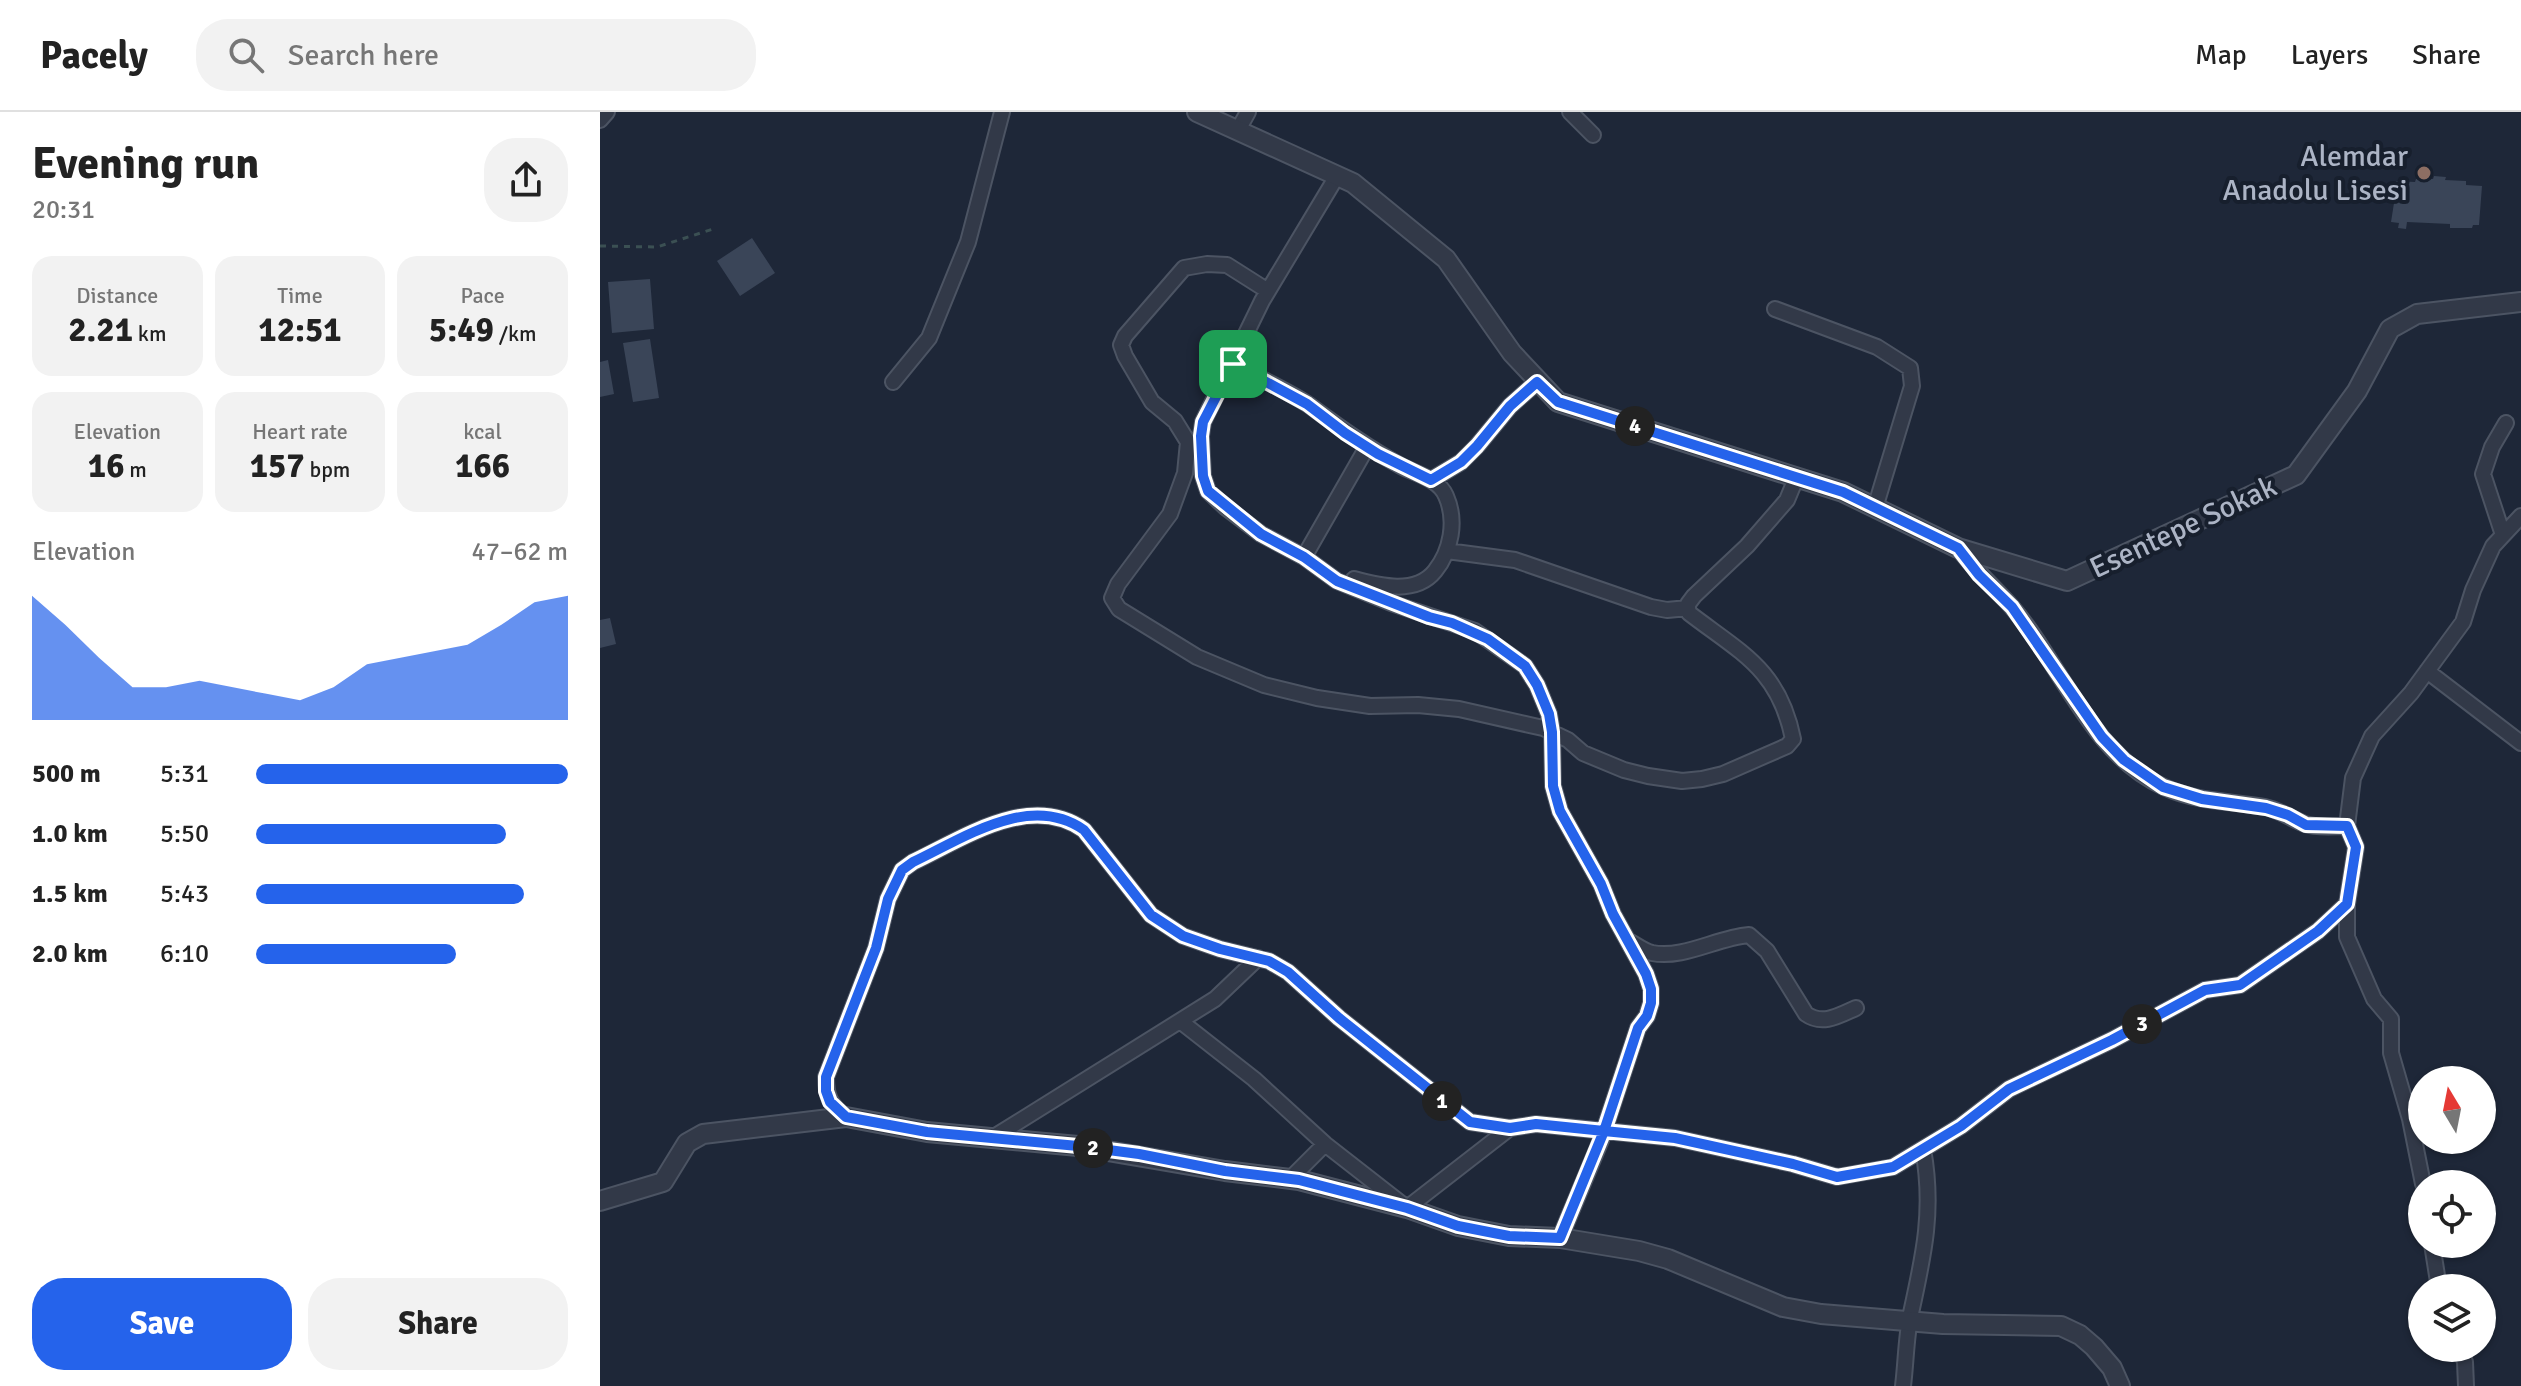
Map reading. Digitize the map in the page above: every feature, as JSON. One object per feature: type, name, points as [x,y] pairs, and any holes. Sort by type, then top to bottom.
[{"type":"street","points":[[600,120],[607,112]]},
{"type":"street","points":[[893,382],[929,338],[968,242],[1002,112]]},
{"type":"street","name":"Esentepe Sokak","points":[[1197,112],[1353,183],[1446,259],[1512,353],[1558,402],[1843,492],[1958,548],[2067,581],[2296,475],[2357,391],[2390,329],[2417,314],[2521,302]]},
{"type":"street","points":[[1238,130],[1248,112]]},
{"type":"street","points":[[1570,112],[1593,135]]},
{"type":"street","points":[[1337,176],[1268,291],[1203,422],[1203,476],[1208,491],[1261,534],[1304,557],[1337,581],[1475,631],[1525,666],[1537,685],[1549,714],[1553,786],[1560,811],[1646,974],[1651,1003],[1647,1016],[1638,1028],[1604,1131],[1560,1238]]},
{"type":"street","points":[[1268,291],[1227,265],[1184,268],[1125,336],[1121,345],[1134,373],[1152,402],[1175,421],[1188,442],[1185,473],[1170,514],[1118,584],[1112,598],[1119,609],[1197,657],[1264,685],[1317,698],[1370,706],[1418,705],[1459,709],[1552,732],[1583,753],[1624,770],[1682,781],[1723,774],[1787,746],[1793,739],[1790,721],[1766,674],[1747,654],[1689,613],[1688,604],[1747,546],[1787,500],[1797,476]]},
{"type":"street","points":[[1775,309],[1877,347],[1910,368],[1912,386],[1875,508]]},
{"type":"street","points":[[1233,364],[1307,404],[1367,447],[1431,480],[1446,494],[1451,537],[1447,551],[1428,580],[1391,587],[1320,568]]},
{"type":"street","points":[[1431,480],[1461,462],[1510,406],[1537,382]]},
{"type":"street","points":[[2503,535],[2483,474],[2492,447],[2506,423]]},
{"type":"street","points":[[1304,557],[1367,447]]},
{"type":"street","points":[[2420,1170],[2410,1119],[2391,1053],[2391,1019],[2374,999],[2347,937],[2347,902],[2356,847],[2347,826],[2353,778],[2372,736],[2427,671],[2463,622],[2493,546],[2521,516]]},
{"type":"street","points":[[1958,548],[1979,575],[2012,607],[2102,737],[2124,760],[2163,787],[2202,799],[2266,808],[2306,825],[2347,826]]},
{"type":"street","points":[[1447,551],[1515,560],[1651,607],[1667,610],[1688,608]]},
{"type":"street","points":[[2427,671],[2521,743]]},
{"type":"street","points":[[846,1117],[830,1102],[826,1077],[876,948],[888,899],[902,870],[991,824],[1036,814],[1055,815],[1084,830],[1151,915],[1163,924],[1183,936],[1269,961],[1288,972],[1339,1018],[1470,1122],[1510,1128],[1536,1124],[1675,1138],[1837,1177],[1893,1167],[1961,1126],[2009,1089],[2112,1040],[2205,990],[2240,985],[2318,931],[2347,902]]},
{"type":"street","points":[[1625,939],[1650,953],[1672,953],[1692,951],[1723,939],[1749,935],[1767,951],[1806,1014],[1814,1020],[1839,1016],[1856,1008]]},
{"type":"street","points":[[994,1137],[1215,999],[1258,958]]},
{"type":"street","points":[[1180,1021],[1265,1089],[1325,1144],[1407,1208]]},
{"type":"street","points":[[600,1201],[663,1182],[687,1143],[703,1134],[846,1117],[927,1132],[1139,1154],[1225,1171],[1290,1179],[1509,1236],[1560,1238],[1639,1251],[1668,1259],[1783,1307],[1821,1314],[1943,1324],[2061,1326],[2080,1335],[2094,1347],[2112,1368],[2120,1386]]},
{"type":"street","points":[[1407,1208],[1510,1128]]},
{"type":"street","points":[[1290,1179],[1325,1144]]},
{"type":"street","points":[[1903,1386],[1910,1320],[1919,1288],[1928,1222],[1930,1194],[1923,1149]]},
{"type":"street","points":[[2465,1362],[2466,1386]]},
{"type":"path","points":[[600,246],[657,247],[713,229]]},
{"type":"building","points":[[2434,176],[2482,186],[2479,225],[2450,228],[2450,224],[2407,222],[2406,229],[2398,228],[2399,223],[2391,222],[2394,203],[2389,202],[2389,189],[2395,189],[2396,181],[2415,182],[2416,179],[2433,179]]},
{"type":"building","points":[[752,238],[775,273],[740,296],[717,261]]},
{"type":"building","points":[[650,279],[654,329],[612,333],[608,282]]},
{"type":"building","points":[[650,339],[659,398],[633,402],[623,343]]},
{"type":"building","points":[[608,360],[614,394],[600,397],[600,362]]},
{"type":"building","points":[[610,618],[616,644],[600,648],[600,620]]},
{"type":"place","name":"Alemdar Anadolu Lisesi","points":[[2424,173]]},
{"type":"route","points":[[1233,364],[1203,422],[1203,476],[1208,491],[1261,534],[1304,557],[1337,581],[1429,617],[1475,631],[1525,666],[1537,685],[1549,714],[1553,786],[1560,811],[1601,884],[1651,989],[1647,1016],[1638,1028],[1604,1131],[1536,1124],[1510,1128],[1470,1122],[1339,1018],[1288,972],[1269,961],[1183,936],[1163,924],[1151,915],[1084,830],[1055,815],[1036,814],[991,824],[902,870],[888,899],[876,948],[826,1077],[830,1102],[846,1117],[927,1132],[1010,1138],[1139,1154],[1225,1171],[1299,1180],[1407,1208],[1458,1226],[1509,1236],[1560,1238],[1604,1131],[1675,1138],[1837,1177],[1893,1167],[1961,1126],[2009,1089],[2112,1040],[2205,990],[2240,985],[2318,931],[2347,904],[2356,847],[2347,826],[2306,825],[2266,808],[2202,799],[2163,787],[2124,760],[2102,737],[2012,607],[1979,575],[1958,548],[1843,492],[1558,402],[1537,382],[1510,406],[1461,462],[1431,480],[1378,454],[1307,404],[1233,364]]}]
